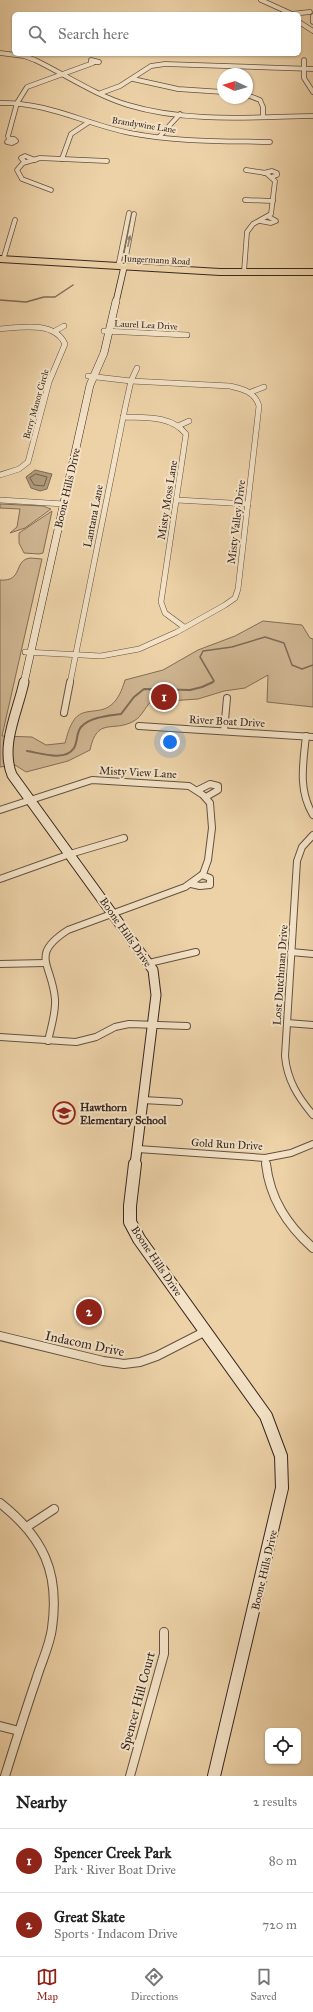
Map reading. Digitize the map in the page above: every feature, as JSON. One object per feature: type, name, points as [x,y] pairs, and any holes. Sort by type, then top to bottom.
[{"type":"main road","name":"Jungermann Road","points":[[2,259],[121,267],[244,272],[313,272]]},
{"type":"street","points":[[261,0],[288,12]]},
{"type":"street","points":[[301,14],[312,14]]},
{"type":"street","points":[[301,15],[312,14]]},
{"type":"street","points":[[312,14],[313,22]]},
{"type":"street","points":[[301,23],[313,31]]},
{"type":"street","points":[[0,53],[12,54]]},
{"type":"street","points":[[24,56],[129,105],[180,114],[263,117],[313,116]]},
{"type":"street","points":[[304,60],[302,68],[305,83],[313,92]]},
{"type":"street","points":[[9,139],[8,136],[18,102],[22,93],[27,88],[93,63]]},
{"type":"street","points":[[101,93],[120,86],[133,79],[151,66],[170,63],[313,69]]},
{"type":"street","points":[[133,79],[178,89],[217,92]]},
{"type":"street","points":[[253,97],[260,100],[263,107],[263,117]]},
{"type":"street","name":"Brandywine Lane","points":[[0,102],[18,102],[46,106],[89,122],[130,133],[159,137],[270,142]]},
{"type":"street","points":[[159,137],[180,114]]},
{"type":"street","points":[[62,158],[71,134],[89,122]]},
{"type":"street","points":[[51,190],[26,182],[19,176],[17,170],[25,162],[35,160],[62,158],[108,161]]},
{"type":"street","points":[[244,272],[246,232],[249,227],[269,217],[271,214],[275,182],[272,177],[264,173],[246,170]]},
{"type":"street","points":[[245,200],[273,201]]},
{"type":"street","points":[[121,267],[132,214]]},
{"type":"street","points":[[260,221],[271,223],[276,221],[269,217]]},
{"type":"street","points":[[2,259],[15,220]]},
{"type":"street","name":"Boone Hills Drive","points":[[121,267],[104,353],[91,376],[61,503],[28,652],[20,702],[15,710],[7,752],[7,764],[12,775],[30,801],[113,913],[153,970],[156,987],[138,1149],[130,1206],[130,1222],[139,1239],[266,1416],[278,1446],[282,1478],[274,1530],[214,1776]]},
{"type":"street","points":[[0,328],[35,327],[55,331],[64,326]]},
{"type":"street","name":"Berry Manor Circle","points":[[0,476],[19,469],[28,462],[30,457],[49,382],[65,344],[63,338],[55,331]]},
{"type":"street","name":"Laurel Lea Drive","points":[[107,332],[187,335]]},
{"type":"street","name":"Lantana Lane","points":[[64,713],[123,417],[131,380],[137,368]]},
{"type":"street","points":[[91,376],[230,386],[251,392],[264,386]]},
{"type":"street","name":"Misty Valley Drive","points":[[28,652],[102,656],[125,653],[144,648],[225,606],[235,598],[238,593],[259,406],[257,398],[251,392]]},
{"type":"street","points":[[123,417],[160,419],[178,426],[189,421]]},
{"type":"street","name":"Misty Moss Lane","points":[[178,426],[184,430],[186,438],[161,602],[165,613],[184,627]]},
{"type":"street","points":[[0,500],[61,503]]},
{"type":"street","points":[[177,500],[248,504]]},
{"type":"street","points":[[224,731],[227,698]]},
{"type":"street","name":"River Boat Drive","points":[[139,726],[313,736]]},
{"type":"street","points":[[306,736],[302,791],[305,802],[313,815]]},
{"type":"street","name":"Misty View Lane","points":[[0,810],[84,782],[102,779],[174,784],[198,790],[206,797],[218,790],[218,786],[213,784],[198,790]]},
{"type":"street","points":[[48,1041],[56,1000],[45,963],[45,957],[49,945],[61,934],[191,884],[202,875],[209,855],[212,814],[212,808],[206,797]]},
{"type":"street","name":"Lost Dutchman Drive","points":[[313,835],[302,846],[297,861],[285,1056],[287,1074],[295,1092],[313,1115]]},
{"type":"street","points":[[0,879],[70,854],[124,838]]},
{"type":"street","points":[[191,884],[200,886],[210,885],[210,878],[202,875]]},
{"type":"street","points":[[149,963],[196,952]]},
{"type":"street","points":[[291,952],[313,954]]},
{"type":"street","points":[[0,964],[18,965],[45,963]]},
{"type":"street","points":[[287,1023],[313,1025]]},
{"type":"street","points":[[0,1037],[76,1042],[87,1040],[122,1025],[152,1024],[187,1026]]},
{"type":"street","points":[[143,1100],[179,1102]]},
{"type":"street","name":"Gold Run Drive","points":[[138,1149],[265,1158],[291,1153],[313,1144]]},
{"type":"street","points":[[265,1158],[268,1180],[275,1202],[289,1223],[313,1248]]},
{"type":"street","name":"Indacom Drive","points":[[0,1336],[95,1360],[124,1364],[140,1362],[157,1356],[206,1331]]},
{"type":"street","points":[[0,1503],[28,1526],[41,1546],[50,1567],[54,1608],[52,1629],[5,1776]]},
{"type":"street","points":[[28,1526],[54,1509]]},
{"type":"street","name":"Spencer Hill Court","points":[[130,1776],[164,1654],[164,1632]]},
{"type":"street","points":[[0,1726],[19,1731]]},
{"type":"shaded area","points":[[0,504],[43,506],[51,509],[25,528],[10,533],[17,527],[20,509],[0,508]]},
{"type":"shaded area","points":[[52,511],[43,553],[24,553],[19,543],[19,533]]},
{"type":"shaded area","points":[[25,559],[42,559],[2,736],[32,737],[46,745],[65,743],[69,729],[74,720],[79,715],[86,712],[107,708],[120,694],[125,680],[163,670],[198,650],[235,636],[263,621],[302,625],[310,638],[313,639],[313,707],[267,702],[268,675],[245,688],[224,691],[198,699],[169,701],[155,698],[134,721],[119,726],[101,729],[93,739],[90,750],[68,761],[26,772],[15,765],[0,767],[0,580],[12,578],[16,574],[22,562]]},
{"type":"water","points":[[35,470],[52,474],[47,489],[40,491],[31,488],[26,477]]},
{"type":"waterway","points":[[0,300],[26,302],[44,297],[55,297],[73,285]]},
{"type":"waterway","points":[[211,683],[214,681],[200,657],[203,651],[232,647],[265,637],[284,643],[292,665],[302,669],[313,665]]},
{"type":"waterway","points":[[27,751],[52,756],[65,755],[74,748],[79,729],[81,727],[89,721],[121,714],[134,697],[144,689],[190,690],[211,683]]},
{"type":"place","name":"Spencer Creek Park","points":[[164,697]]},
{"type":"place","name":"Hawthorn Elementary School","points":[[64,1113]]},
{"type":"place","name":"Great Skate","points":[[89,1312]]}]
